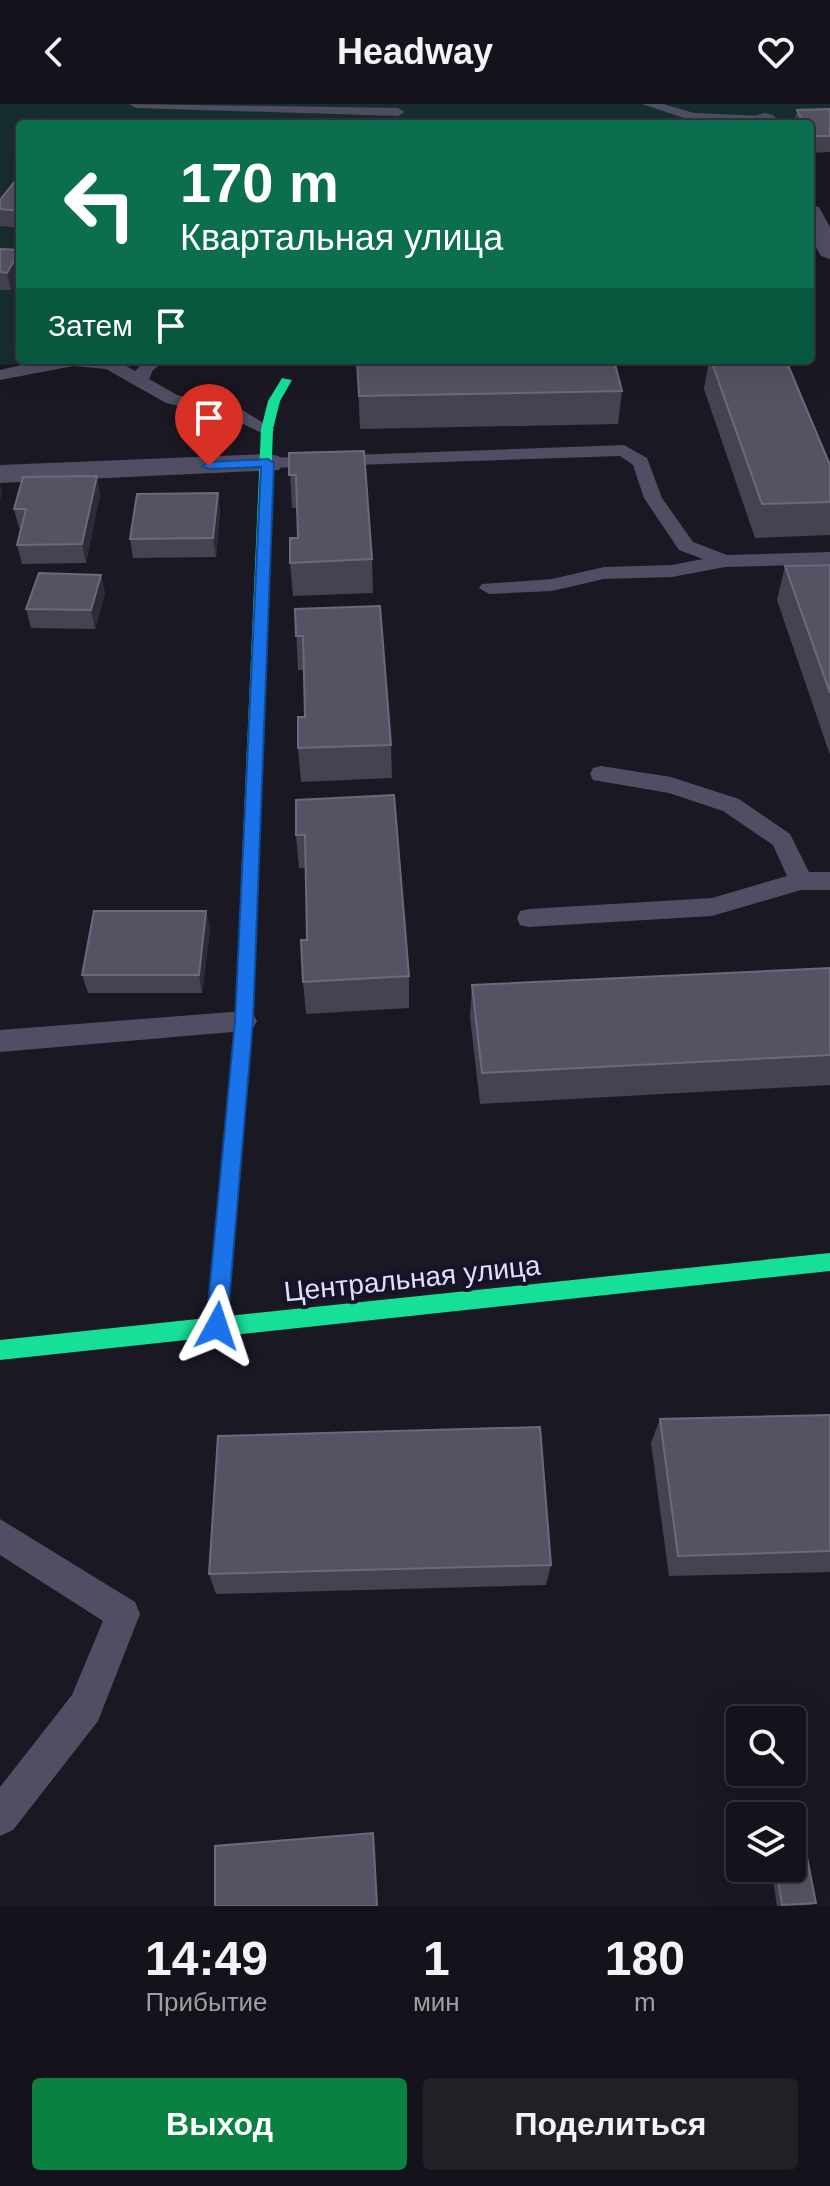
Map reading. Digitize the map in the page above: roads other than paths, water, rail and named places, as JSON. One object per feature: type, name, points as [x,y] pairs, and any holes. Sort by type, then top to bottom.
[{"type":"street","points":[[814,220],[830,251]]},
{"type":"street","points":[[217,1326],[244,1021],[268,463],[266,430],[271,402],[286,380]]},
{"type":"street","points":[[0,474],[268,463]]},
{"type":"street","name":"Центральная улица","points":[[0,1350],[830,1262]]},
{"type":"lane","points":[[136,104],[399,113]]},
{"type":"lane","points":[[649,104],[693,117],[738,120]]},
{"type":"lane","points":[[0,375],[58,364]]},
{"type":"lane","points":[[110,364],[172,399],[233,412],[266,430]]},
{"type":"lane","points":[[139,382],[146,367],[151,364]]},
{"type":"lane","points":[[268,463],[624,450],[641,462],[653,498],[686,546],[725,561]]},
{"type":"lane","points":[[489,588],[552,585],[604,573],[672,571],[725,561],[830,558]]},
{"type":"lane","points":[[601,774],[671,785],[731,805],[782,840],[801,881]]},
{"type":"lane","points":[[529,918],[712,907],[801,881],[830,881]]},
{"type":"lane","points":[[0,1041],[244,1021]]},
{"type":"lane","points":[[0,1536],[123,1614],[85,1708],[0,1817]]}]
